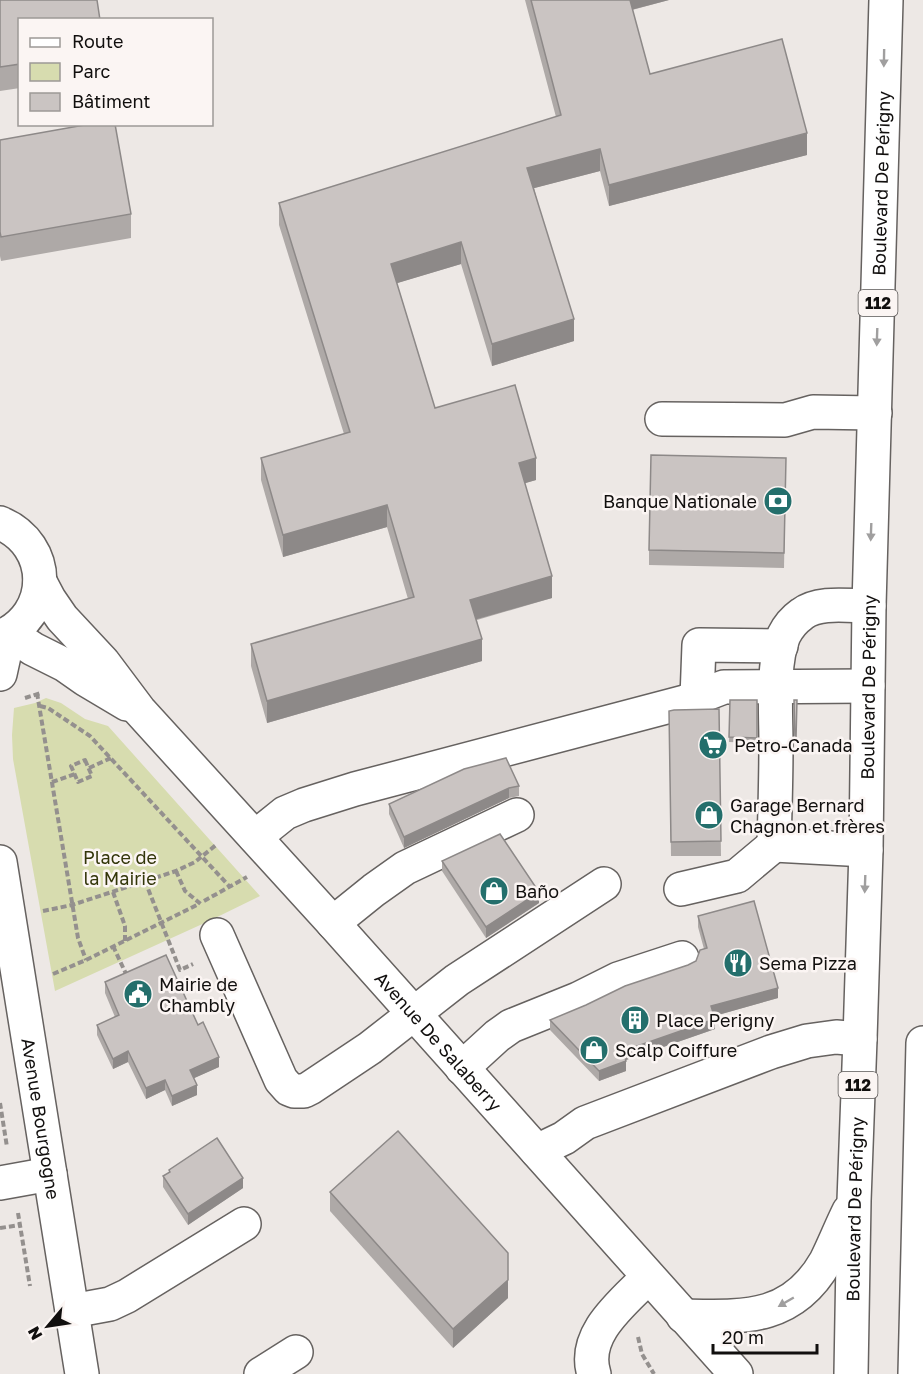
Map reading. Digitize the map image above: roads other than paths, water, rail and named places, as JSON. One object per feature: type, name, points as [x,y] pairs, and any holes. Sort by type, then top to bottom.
[{"type":"street","name":"Boulevard De Périgny","points":[[851,1374],[886,0]]},
{"type":"street","points":[[662,418],[785,420],[813,412],[875,413]]},
{"type":"street","points":[[0,524],[20,535],[33,552],[40,572],[40,582],[33,608],[23,622],[5,635],[0,674]]},
{"type":"street","name":"Avenue De Salaberry","points":[[40,582],[62,618],[103,662],[139,710],[333,923],[736,1374]]},
{"type":"street","points":[[774,845],[777,686],[781,646],[785,633],[793,621],[812,608],[869,606]]},
{"type":"street","name":"Avenue De Salaberry","points":[[5,635],[65,665],[139,710]]},
{"type":"street","points":[[697,698],[699,645],[781,646]]},
{"type":"street","points":[[255,837],[285,813],[304,805],[355,789],[674,705],[724,687],[868,686]]},
{"type":"street","points":[[333,923],[405,868],[517,815]]},
{"type":"street","points":[[681,889],[737,876],[774,845],[866,850]]},
{"type":"street","name":"Avenue Bourgogne","points":[[0,862],[82,1374]]},
{"type":"street","points":[[217,935],[281,1080],[289,1089],[304,1091],[370,1048],[457,980],[604,885]]},
{"type":"street","points":[[462,1068],[511,1026],[578,999],[618,979],[682,958]]},
{"type":"street","points":[[537,1151],[564,1138],[585,1123],[771,1052],[819,1038],[860,1039]]},
{"type":"street","points":[[915,1374],[923,1043]]},
{"type":"street","points":[[8,1193],[50,1174]]},
{"type":"street","points":[[683,1316],[731,1317],[755,1314],[786,1304],[803,1289],[826,1261],[854,1201]]},
{"type":"street","points":[[72,1311],[110,1304],[127,1296],[244,1224]]},
{"type":"street","points":[[594,1374],[591,1358],[596,1338],[611,1315],[648,1277]]},
{"type":"street","points":[[261,1374],[296,1352]]},
{"type":"place","name":"Banque Nationale","points":[[778,501]]},
{"type":"place","name":"Petro-Canada","points":[[713,745]]},
{"type":"place","name":"Garage Bernard Chagnon et frères","points":[[709,815]]},
{"type":"place","name":"Baño","points":[[494,891]]},
{"type":"place","name":"Sema Pizza","points":[[738,963]]},
{"type":"place","name":"Mairie de Chambly","points":[[138,994]]},
{"type":"place","name":"Place Perigny","points":[[635,1020]]},
{"type":"place","name":"Scalp Coiffure","points":[[594,1050]]},
{"type":"park label","name":"Place de la Mairie","points":[[120,867]]}]
